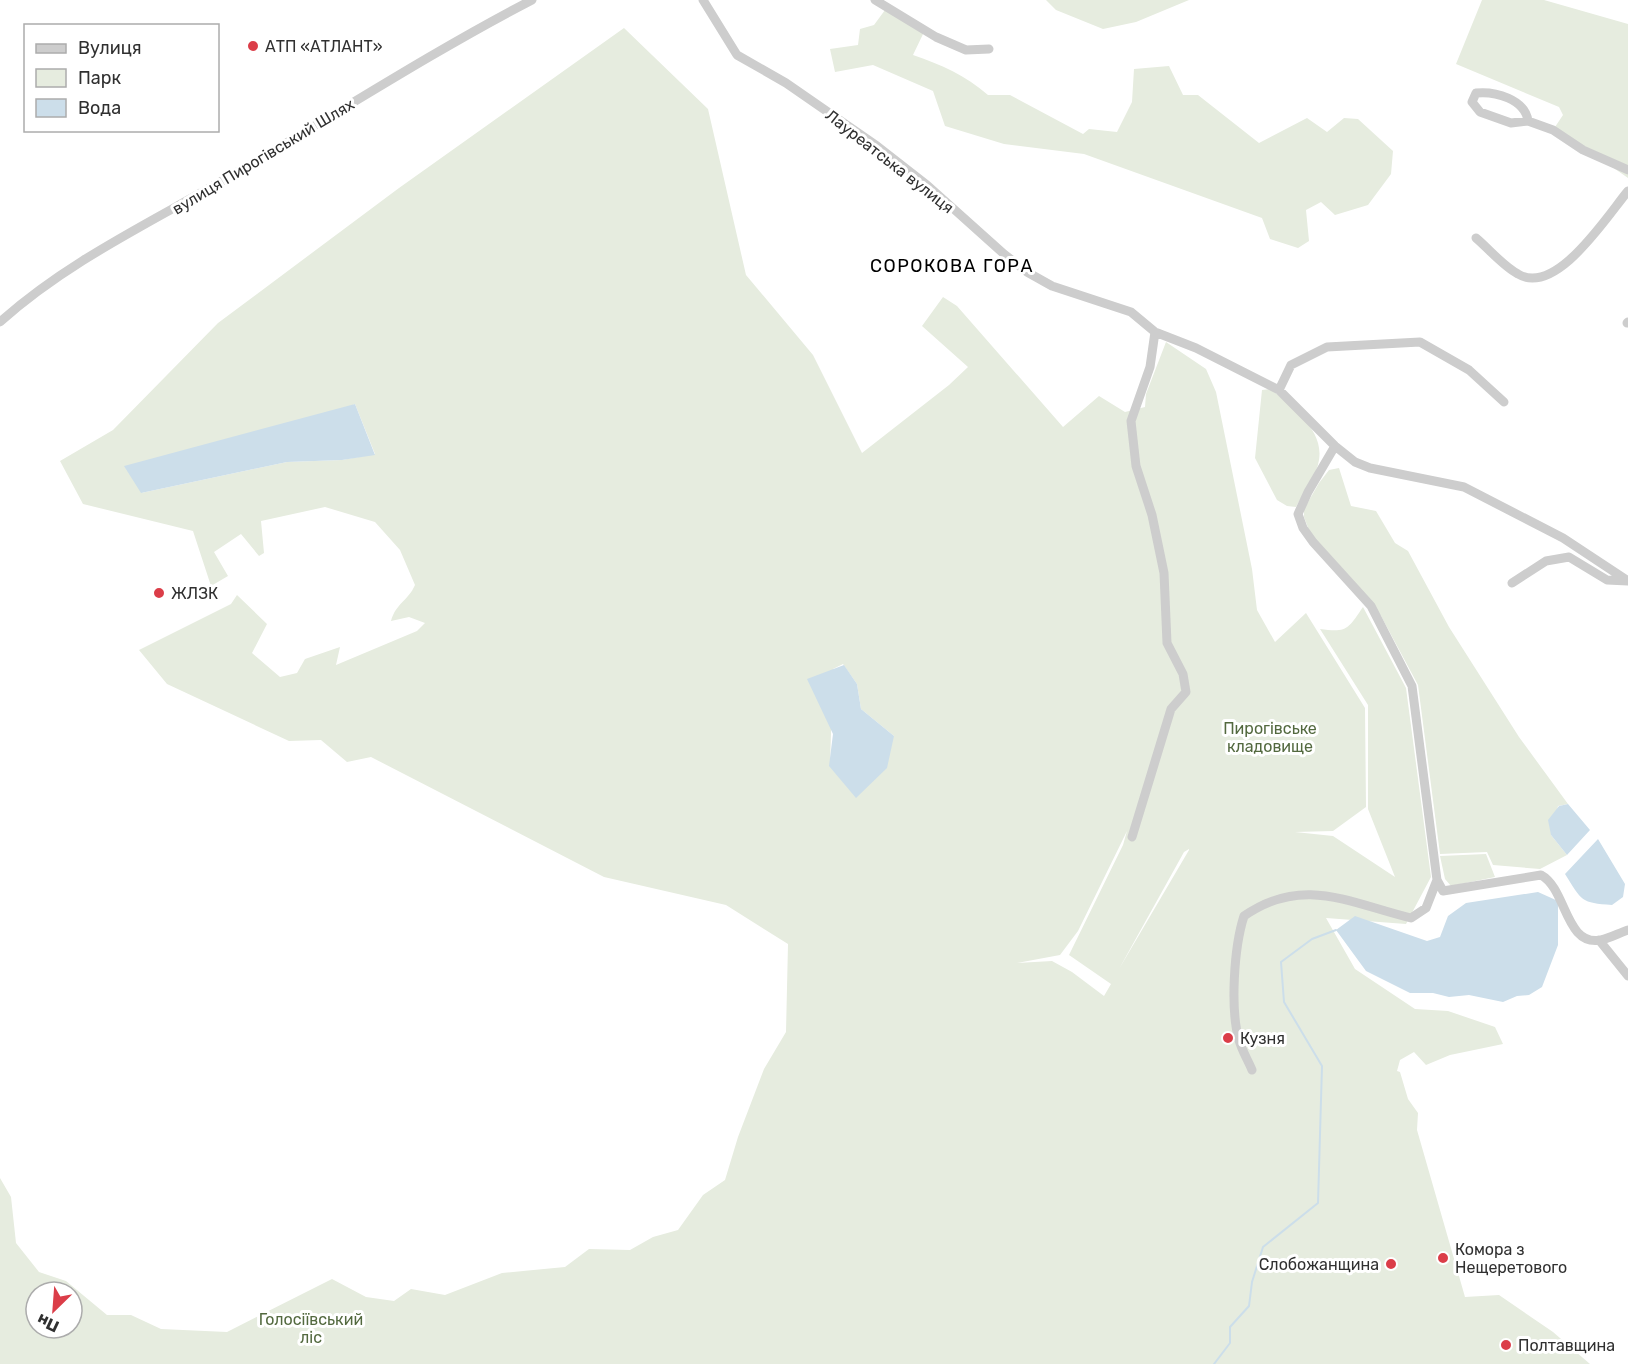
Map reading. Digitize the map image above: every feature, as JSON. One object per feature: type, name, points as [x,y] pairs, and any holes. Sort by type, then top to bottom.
[{"type":"street","name":"вулиця Пирогівський Шлях","points":[[0,322],[67,269],[234,174],[476,29],[532,0]]},
{"type":"street","name":"Лауреатська вулиця","points":[[703,0],[737,55],[786,83],[877,146],[927,185],[1027,272],[1052,286],[1131,312],[1155,332],[1196,348],[1279,390],[1335,446],[1355,462],[1370,468],[1464,487],[1563,538],[1628,581]]},
{"type":"street","points":[[875,0],[926,31],[966,50],[989,49]]},
{"type":"street","points":[[1528,121],[1526,111],[1520,104],[1490,92],[1476,93],[1472,102],[1480,112],[1511,123],[1528,121],[1553,130],[1582,150],[1628,170]]},
{"type":"street","points":[[1476,238],[1518,275],[1537,280],[1554,273],[1570,260],[1628,191]]},
{"type":"street","points":[[1132,837],[1171,709],[1186,692],[1183,674],[1167,643],[1164,573],[1152,515],[1136,466],[1131,421],[1150,367],[1155,332]]},
{"type":"street","points":[[1279,390],[1291,365],[1327,347],[1420,342],[1469,370],[1504,402]]},
{"type":"street","points":[[1335,446],[1298,514],[1303,528],[1313,542],[1371,606],[1412,686],[1437,880],[1443,891]]},
{"type":"street","points":[[1512,583],[1546,561],[1569,557],[1607,580],[1628,581]]},
{"type":"street","points":[[1431,897],[1443,891],[1541,875],[1551,880],[1561,898],[1571,925],[1585,938],[1599,940],[1628,930]]},
{"type":"street","points":[[1252,1070],[1239,1040],[1235,1003],[1239,932],[1244,916],[1268,901],[1288,895],[1318,893],[1411,918],[1426,908],[1437,880]]},
{"type":"street","points":[[1599,940],[1628,976]]},
{"type":"green space","points":[[1046,0],[1189,0],[1136,22],[1103,29],[1056,10]]},
{"type":"green space","points":[[1482,0],[1544,0],[1628,24],[1628,178],[1555,127],[1563,115],[1559,107],[1456,64]]},
{"type":"green space","points":[[885,10],[924,32],[913,55],[953,71],[988,95],[1010,95],[1083,134],[1089,129],[1117,132],[1132,102],[1134,69],[1169,66],[1183,95],[1198,95],[1259,143],[1307,118],[1327,132],[1344,118],[1358,119],[1393,151],[1391,174],[1368,205],[1335,215],[1321,202],[1306,210],[1309,241],[1298,248],[1270,239],[1262,218],[1084,154],[1004,144],[945,126],[933,91],[873,65],[835,72],[830,49],[858,45],[860,29],[874,25]]},
{"type":"green space","points":[[624,28],[708,109],[746,275],[813,355],[862,453],[949,385],[968,367],[922,326],[943,297],[957,306],[1063,427],[1099,396],[1125,412],[1145,407],[1146,394],[1166,342],[1206,369],[1216,392],[1252,569],[1257,610],[1275,642],[1306,613],[1365,708],[1366,807],[1333,831],[1295,832],[1333,836],[1395,877],[1368,809],[1368,705],[1320,629],[1342,630],[1346,628],[1363,607],[1406,688],[1431,877],[1406,924],[1326,918],[1355,969],[1415,1009],[1448,1011],[1495,1027],[1503,1044],[1450,1055],[1426,1065],[1414,1052],[1400,1060],[1397,1071],[1400,1072],[1408,1099],[1418,1113],[1417,1130],[1465,1297],[1499,1295],[1553,1332],[1590,1364],[0,1364],[0,1178],[11,1197],[16,1243],[39,1272],[63,1280],[24,1280],[24,1340],[84,1340],[84,1296],[107,1315],[131,1315],[161,1329],[227,1332],[332,1279],[366,1297],[394,1301],[411,1289],[445,1295],[502,1273],[565,1267],[589,1249],[630,1250],[653,1237],[678,1230],[703,1195],[725,1180],[738,1137],[764,1069],[786,1032],[788,944],[726,905],[604,877],[371,757],[347,762],[321,740],[289,741],[167,684],[139,650],[231,604],[237,595],[267,624],[252,653],[280,677],[297,673],[305,659],[340,647],[336,665],[417,631],[425,623],[409,617],[391,621],[396,610],[415,585],[400,550],[375,522],[325,507],[261,521],[264,553],[259,556],[241,534],[214,552],[228,576],[211,586],[193,531],[83,504],[60,461],[113,430],[218,323],[399,188]],"holes":[[[355,404],[375,454],[342,460],[287,462],[141,493]],[[843,664],[857,684],[861,709],[894,736],[830,766],[833,669]],[[1127,831],[1123,845],[1069,955],[1111,984],[1104,996],[1072,972],[1052,961],[1017,963],[1060,955],[1078,931]],[[1189,850],[1119,969],[1184,852]]]},
{"type":"green space","points":[[1271,389],[1305,420],[1317,439],[1319,460],[1316,472],[1296,507],[1287,506],[1277,500],[1255,458],[1262,390]]},
{"type":"green space","points":[[1339,468],[1351,506],[1376,511],[1395,543],[1408,551],[1449,627],[1519,737],[1568,804],[1558,806],[1551,835],[1567,855],[1540,869],[1493,865],[1487,852],[1440,854],[1418,685],[1381,616],[1352,579],[1310,533],[1304,517],[1304,509],[1319,483],[1329,470]]},
{"type":"green space","points":[[1486,854],[1495,877],[1451,886],[1445,879],[1440,856]]},
{"type":"water","points":[[355,404],[375,455],[342,460],[287,462],[141,493],[124,466]]},
{"type":"water","points":[[844,665],[857,684],[861,709],[894,736],[887,768],[856,798],[829,766],[833,734],[807,679]]},
{"type":"water","points":[[1568,804],[1590,830],[1567,855],[1551,835],[1548,820],[1559,806]]},
{"type":"water","points":[[1598,839],[1625,884],[1623,897],[1612,905],[1583,899],[1565,874]]},
{"type":"water","points":[[1538,892],[1558,901],[1558,945],[1542,987],[1529,995],[1517,996],[1503,1002],[1469,995],[1449,997],[1433,993],[1410,993],[1366,971],[1336,930],[1355,916],[1427,941],[1440,937],[1448,916],[1466,903]]},
{"type":"waterway","points":[[1214,1364],[1230,1343],[1230,1327],[1249,1306],[1252,1282],[1263,1247],[1318,1203],[1322,1066],[1284,1002],[1281,962],[1312,939],[1336,930]]},
{"type":"place","name":"АТП «АТЛАНТ»","points":[[253,46]]},
{"type":"place","name":"ЖЛЗК","points":[[159,593]]},
{"type":"place","name":"Кузня","points":[[1228,1038]]},
{"type":"place","name":"Комора з Нещеретового","points":[[1443,1258]]},
{"type":"place","name":"Слобожанщина","points":[[1391,1264]]},
{"type":"place","name":"Полтавщина","points":[[1506,1345]]},
{"type":"district","name":"СОРОКОВА ГОРА","points":[[952,266]]},
{"type":"park label","name":"Пирогівське кладовище","points":[[1270,737]]},
{"type":"park label","name":"Голосіївський ліс","points":[[311,1328]]}]
